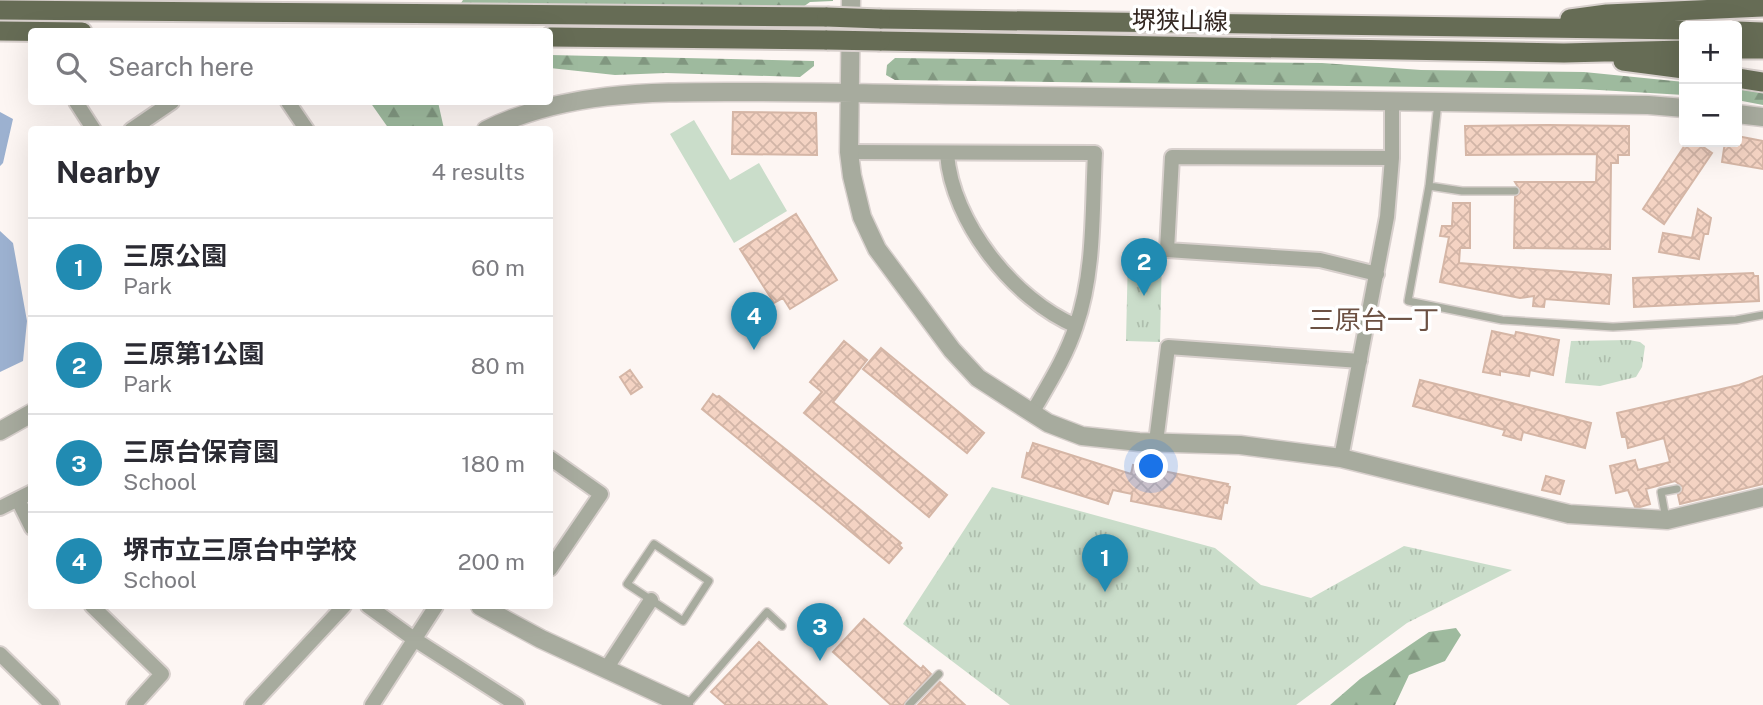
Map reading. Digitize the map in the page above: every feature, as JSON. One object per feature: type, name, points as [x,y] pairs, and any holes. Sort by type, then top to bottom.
[{"type":"main road","points":[[1510,27],[1606,14],[1763,7]]},
{"type":"main road","name":"堺狭山線","points":[[0,10],[827,17],[1679,30]]},
{"type":"main road","points":[[1742,31],[1763,32]]},
{"type":"main road","points":[[0,33],[28,32]]},
{"type":"main road","points":[[0,33],[28,33]]},
{"type":"main road","name":"堺狭山線","points":[[553,37],[1564,52],[1679,50]]},
{"type":"main road","points":[[1742,49],[1763,49]]},
{"type":"main road","points":[[1564,52],[1679,68]]},
{"type":"main road","points":[[1742,79],[1763,82]]},
{"type":"street","points":[[851,0],[849,152],[862,217],[877,249],[952,350],[978,378],[1048,423],[1082,436],[1240,445],[1342,457],[1569,514],[1667,520],[1763,497]]},
{"type":"street","points":[[493,126],[566,102],[604,95],[647,92],[1392,101],[1679,108]]},
{"type":"street","points":[[1342,457],[1387,217],[1392,158],[1392,101]]},
{"type":"street","points":[[78,105],[91,126]]},
{"type":"street","points":[[137,126],[168,105]]},
{"type":"street","points":[[290,105],[304,126]]},
{"type":"street","points":[[1742,115],[1763,117]]},
{"type":"street","points":[[849,152],[1095,153],[1085,297],[1061,363],[1032,413]]},
{"type":"street","points":[[947,154],[948,174],[982,246],[1012,281],[1055,317],[1076,326]]},
{"type":"street","points":[[1377,274],[1320,260],[1167,250],[1172,157],[1392,158]]},
{"type":"street","points":[[1156,442],[1168,347],[1360,360]]},
{"type":"street","points":[[0,431],[28,415]]},
{"type":"street","points":[[553,460],[601,494],[553,565]]},
{"type":"street","points":[[0,508],[28,494]]},
{"type":"street","points":[[18,500],[28,520]]},
{"type":"street","points":[[606,669],[651,600]]},
{"type":"street","points":[[95,609],[162,674],[134,705]]},
{"type":"street","points":[[252,705],[341,609]]},
{"type":"street","points":[[372,609],[517,705]]},
{"type":"street","points":[[372,705],[434,609]]},
{"type":"street","points":[[485,609],[685,705]]},
{"type":"street","points":[[0,654],[52,705]]},
{"type":"lane","points":[[1438,102],[1429,186],[1408,301],[1502,320],[1614,327],[1737,320],[1763,315]]},
{"type":"lane","points":[[1429,186],[1462,191],[1515,191]]},
{"type":"lane","points":[[1667,520],[1661,492],[1677,489]]},
{"type":"lane","points":[[654,544],[709,581],[682,621],[651,600],[627,584],[654,544]]},
{"type":"lane","points":[[685,705],[767,612],[782,626]]},
{"type":"lane","points":[[715,674],[722,680]]},
{"type":"lane","points":[[909,705],[939,674]]},
{"type":"green space","points":[[463,0],[833,1],[810,2],[803,7],[461,3]]},
{"type":"green space","points":[[553,55],[814,61],[814,66],[800,77],[666,73],[615,75],[553,68]]},
{"type":"green space","points":[[895,58],[1322,63],[1421,70],[1584,72],[1679,82],[1679,95],[1582,89],[895,80],[886,75],[887,65]]},
{"type":"green space","points":[[1742,90],[1763,93],[1763,105],[1742,101]]},
{"type":"green space","points":[[372,105],[439,105],[443,126],[387,126]]},
{"type":"green space","points":[[694,120],[730,180],[759,163],[787,211],[734,243],[670,134]]},
{"type":"green space","points":[[1128,254],[1162,254],[1160,342],[1126,341]]},
{"type":"green space","points":[[1629,340],[1645,346],[1642,367],[1636,377],[1600,386],[1565,383],[1571,341]]},
{"type":"green space","points":[[992,487],[1215,548],[1261,585],[1311,598],[1404,546],[1512,570],[1407,623],[1296,705],[1010,705],[903,624]]},
{"type":"green space","points":[[1456,628],[1461,635],[1445,661],[1409,675],[1395,705],[1330,705],[1360,679],[1429,632]]},
{"type":"water","points":[[0,112],[13,119],[0,166]]},
{"type":"water","points":[[0,231],[13,243],[27,321],[23,361],[0,372]]},
{"type":"building","points":[[733,112],[816,113],[817,155],[732,154]]},
{"type":"building","points":[[1465,126],[1629,126],[1629,155],[1618,155],[1618,163],[1611,163],[1610,249],[1514,248],[1515,197],[1521,192],[1515,182],[1596,182],[1597,154],[1466,155]]},
{"type":"building","points":[[1742,137],[1763,141],[1763,169],[1722,162],[1724,147],[1742,147]]},
{"type":"building","points":[[1684,147],[1703,147],[1712,153],[1664,224],[1643,209]]},
{"type":"building","points":[[1453,203],[1470,203],[1470,248],[1460,248],[1459,263],[1611,275],[1609,304],[1545,299],[1544,307],[1533,306],[1534,296],[1520,298],[1440,282],[1449,237],[1440,236],[1442,226],[1452,226]]},
{"type":"building","points":[[1698,209],[1711,218],[1708,234],[1704,234],[1699,259],[1659,252],[1663,233],[1692,238]]},
{"type":"building","points":[[796,214],[837,280],[790,309],[783,298],[774,303],[740,249]]},
{"type":"building","points":[[1753,273],[1758,276],[1759,301],[1634,307],[1633,278]]},
{"type":"building","points":[[1492,331],[1515,336],[1516,332],[1559,340],[1553,375],[1530,370],[1529,376],[1500,371],[1500,375],[1483,372]]},
{"type":"building","points":[[844,341],[867,360],[833,402],[947,495],[929,517],[804,413],[822,392],[810,382]]},
{"type":"building","points":[[881,348],[984,433],[967,453],[863,369]]},
{"type":"building","points":[[630,370],[642,387],[631,394],[620,377]]},
{"type":"building","points":[[1763,376],[1763,484],[1680,504],[1678,495],[1683,487],[1675,481],[1646,489],[1650,504],[1640,507],[1635,507],[1628,490],[1616,493],[1610,466],[1635,460],[1638,470],[1670,462],[1664,438],[1628,448],[1626,437],[1622,437],[1617,413],[1739,385]]},
{"type":"building","points":[[1420,380],[1591,423],[1585,448],[1523,432],[1521,440],[1503,435],[1505,430],[1413,406]]},
{"type":"building","points":[[713,394],[719,396],[901,543],[899,545],[902,548],[889,563],[702,409]]},
{"type":"building","points":[[1033,443],[1131,474],[1133,465],[1228,484],[1230,487],[1227,503],[1224,502],[1221,519],[1131,501],[1132,494],[1113,490],[1108,504],[1022,477],[1027,453],[1029,454]]},
{"type":"building","points":[[1546,476],[1564,481],[1560,494],[1542,490]]},
{"type":"building","points":[[864,619],[921,669],[923,666],[931,674],[903,705],[891,705],[833,652]]},
{"type":"building","points":[[759,642],[827,705],[726,705],[711,692]]},
{"type":"building","points":[[940,682],[965,705],[918,705]]},
{"type":"place","name":"三原第1公園","points":[[1144,296]]},
{"type":"place","name":"堺市立三原台中学校","points":[[754,350]]},
{"type":"place","name":"三原公園","points":[[1105,592]]},
{"type":"place","name":"三原台保育園","points":[[820,661]]},
{"type":"district","name":"三原台一丁","points":[[1374,320]]}]
